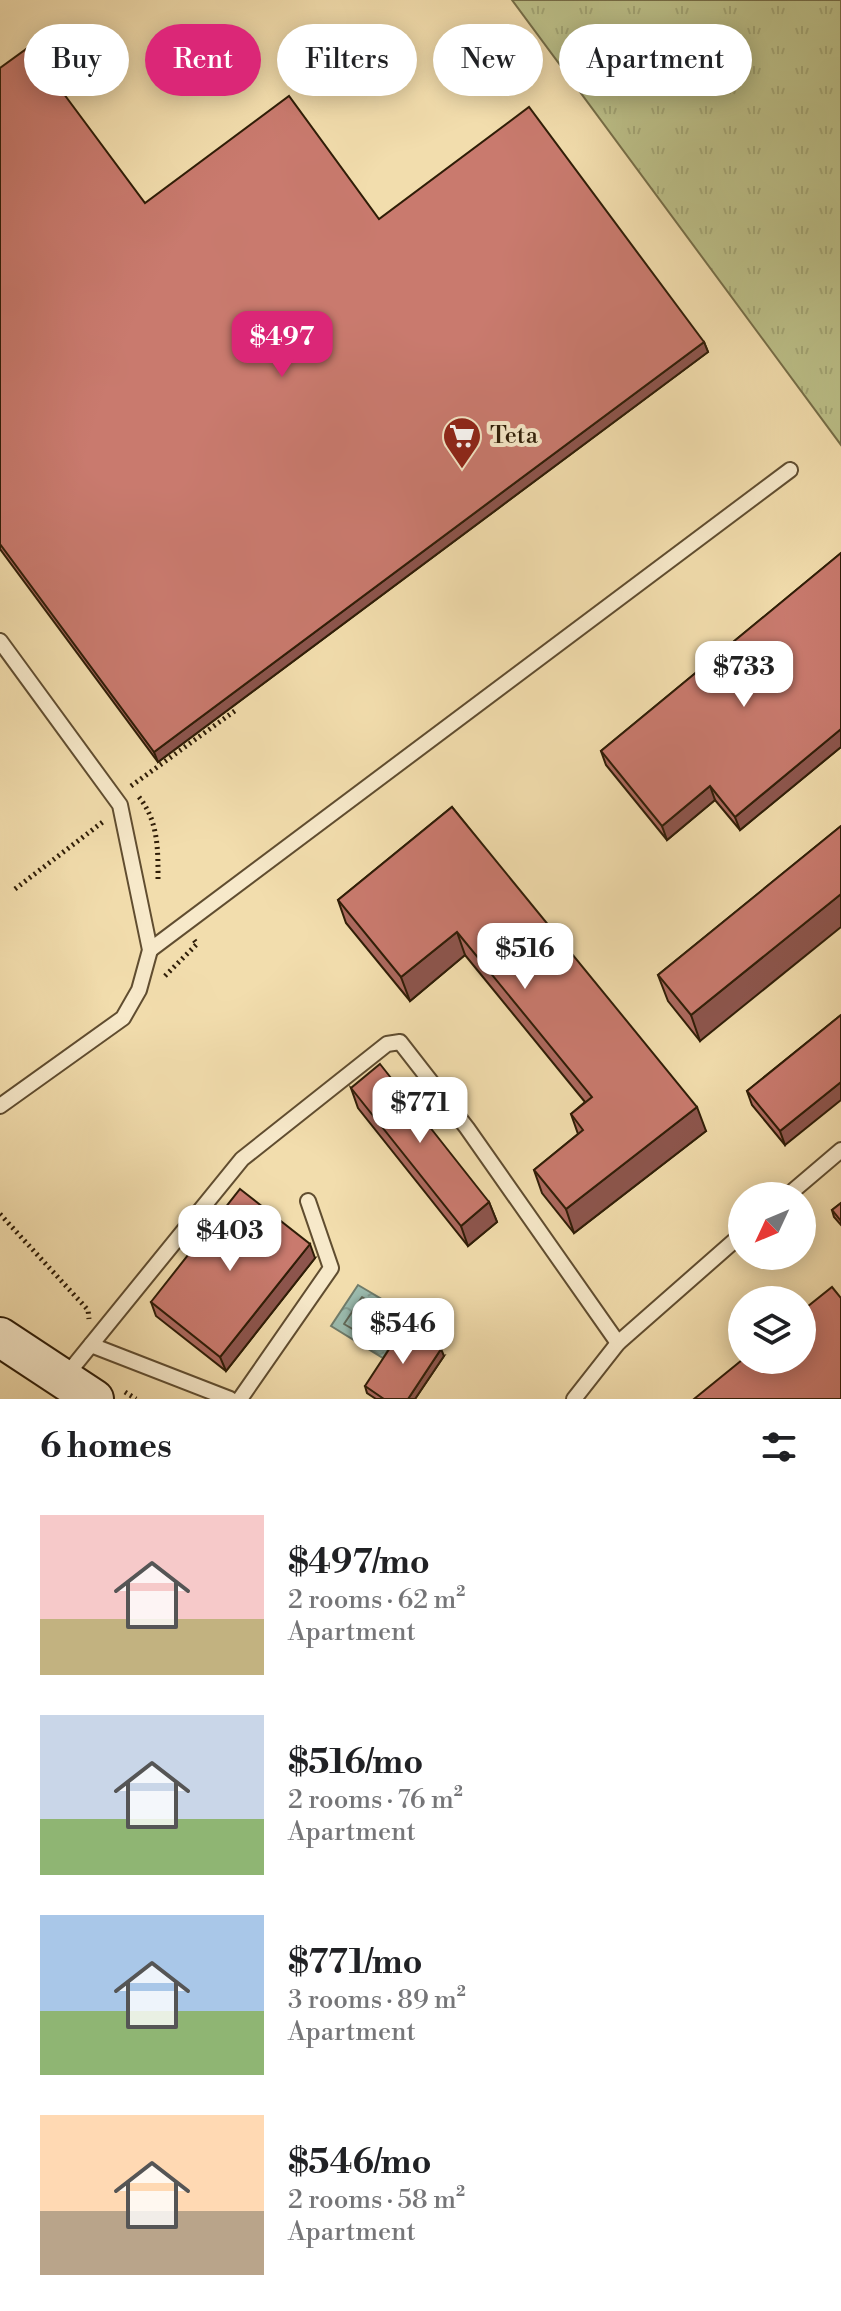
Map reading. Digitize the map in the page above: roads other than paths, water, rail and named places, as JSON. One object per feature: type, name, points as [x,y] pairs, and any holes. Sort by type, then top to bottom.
[{"type":"main road","points":[[0,1337],[79,1389]]},
{"type":"lane","points":[[150,950],[790,470]]},
{"type":"lane","points":[[0,641],[120,805],[150,950],[139,990],[123,1018],[0,1106]]},
{"type":"lane","points":[[79,1389],[91,1345],[242,1159],[387,1044],[400,1042],[467,1128],[618,1343]]},
{"type":"lane","points":[[803,1182],[841,1150]]},
{"type":"lane","points":[[240,1399],[331,1268],[308,1201]]},
{"type":"lane","points":[[574,1399],[618,1343],[728,1246]]},
{"type":"lane","points":[[91,1345],[230,1399]]},
{"type":"water","points":[[358,1285],[409,1315],[383,1358],[331,1326]]},
{"type":"place","name":"Teta","points":[[462,470]]}]
